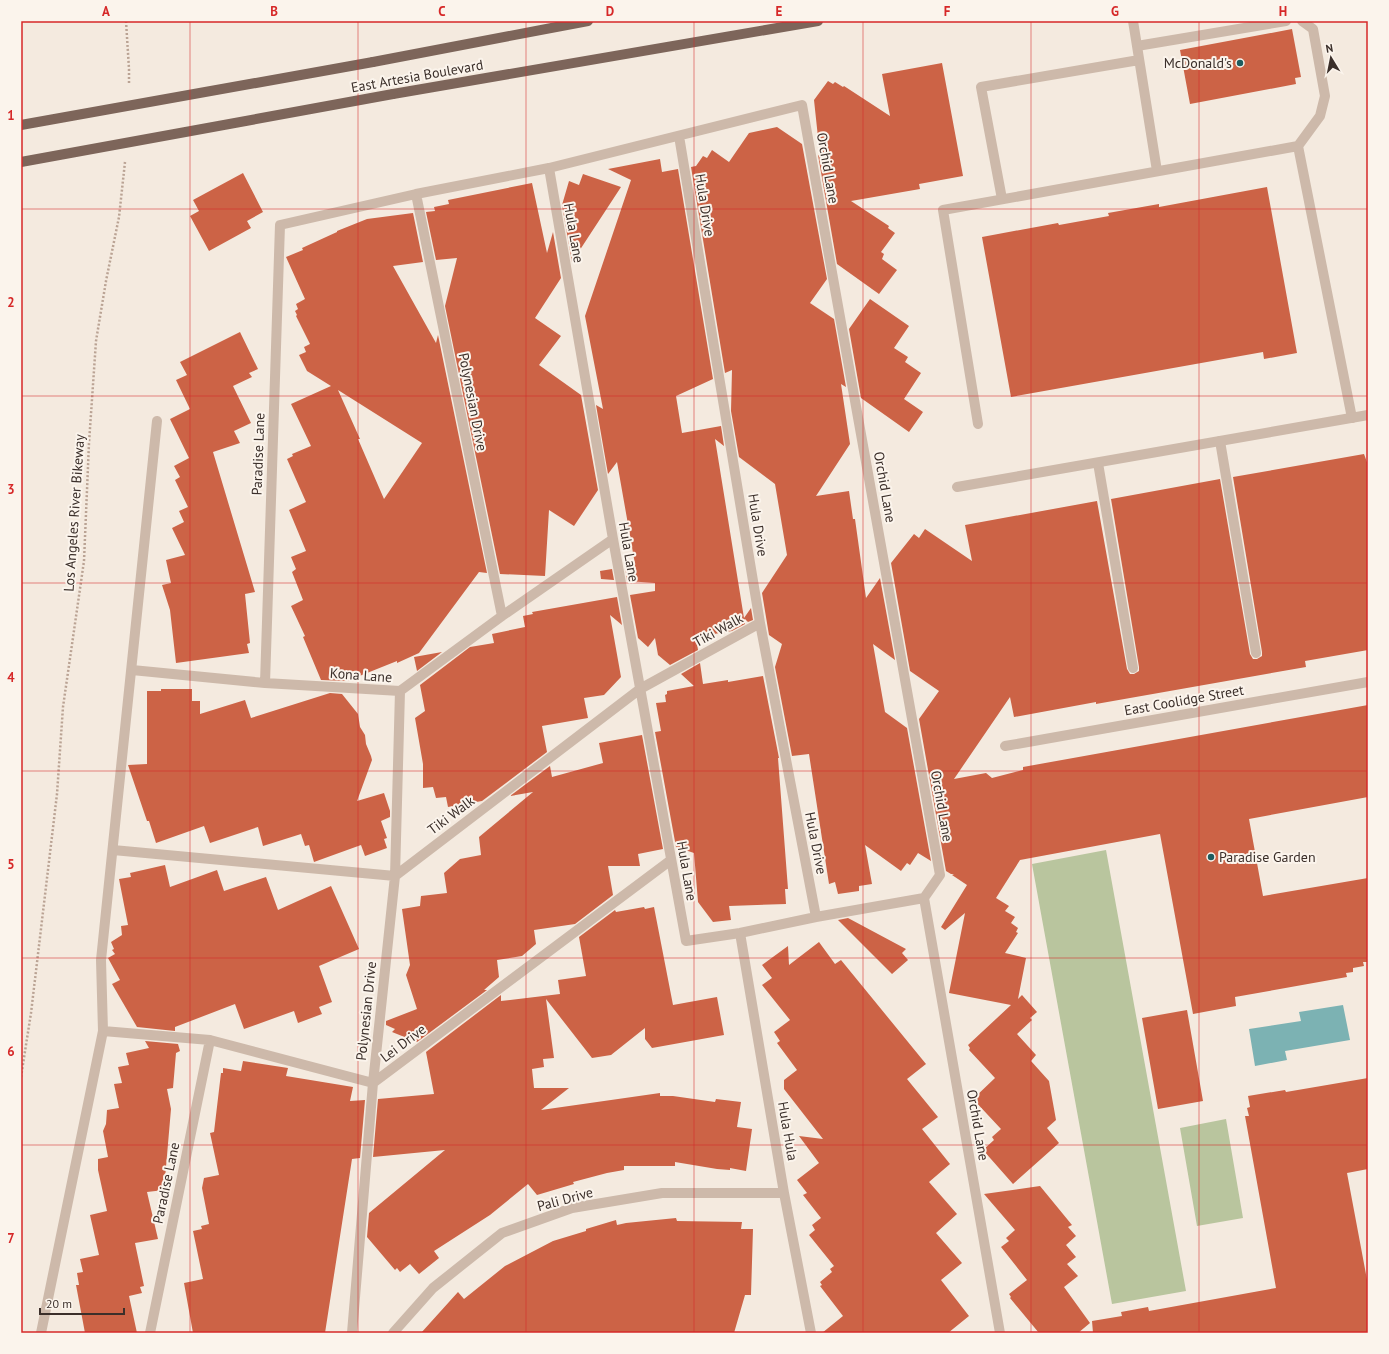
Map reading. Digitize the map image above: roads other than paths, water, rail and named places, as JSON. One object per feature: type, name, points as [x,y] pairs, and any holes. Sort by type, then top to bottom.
[{"type":"main road","name":"East Artesia Boulevard","points":[[21,125],[373,62],[588,21]]},
{"type":"main road","name":"East Artesia Boulevard","points":[[21,162],[393,94],[818,21]]},
{"type":"street","points":[[1133,21],[1157,171]]},
{"type":"street","points":[[1137,46],[1286,21]]},
{"type":"street","points":[[978,424],[944,210],[1298,146],[1320,116],[1325,96],[1313,29],[1302,21]]},
{"type":"street","points":[[1002,199],[981,87],[1139,60]]},
{"type":"street","name":"Orchid Lane","points":[[679,136],[802,105],[940,874],[924,898],[1000,1333]]},
{"type":"street","points":[[416,194],[549,168],[679,136]]},
{"type":"street","name":"Hula Drive","points":[[679,136],[760,623],[816,917]]},
{"type":"street","points":[[1298,146],[1352,418]]},
{"type":"street","name":"Hula Lane","points":[[549,168],[612,539],[686,941],[740,933]]},
{"type":"street","name":"Paradise Lane","points":[[265,683],[280,225],[416,194]]},
{"type":"street","name":"Polynesian Drive","points":[[416,194],[502,616]]},
{"type":"street","points":[[957,487],[1368,416]]},
{"type":"street","points":[[40,1333],[103,1031],[101,960],[157,421]]},
{"type":"street","points":[[1220,441],[1256,653]]},
{"type":"street","points":[[1098,462],[1134,668]]},
{"type":"street","name":"Kona Lane","points":[[132,670],[265,683],[400,691],[502,616],[612,539]]},
{"type":"street","name":"Tiki Walk","points":[[395,876],[640,689],[760,623]]},
{"type":"street","name":"East Coolidge Street","points":[[1005,746],[1368,682]]},
{"type":"street","name":"Polynesian Drive","points":[[352,1333],[373,1083],[395,876],[400,691]]},
{"type":"street","points":[[113,850],[395,876]]},
{"type":"street","name":"Lei Drive","points":[[373,1083],[671,860]]},
{"type":"street","points":[[740,933],[816,917],[924,898]]},
{"type":"street","name":"Hula Hula","points":[[740,933],[784,1193],[811,1333]]},
{"type":"street","points":[[103,1031],[210,1040],[373,1083]]},
{"type":"street","name":"Paradise Lane","points":[[150,1333],[210,1040]]},
{"type":"street","name":"Pali Drive","points":[[393,1333],[433,1288],[502,1233],[572,1208],[662,1193],[784,1193]]},
{"type":"water","points":[[1343,1005],[1350,1040],[1285,1051],[1287,1060],[1255,1066],[1249,1029],[1301,1021],[1299,1012]]},
{"type":"place","name":"McDonald's","points":[[1240,63]]},
{"type":"place","name":"Paradise Garden","points":[[1211,857]]}]
